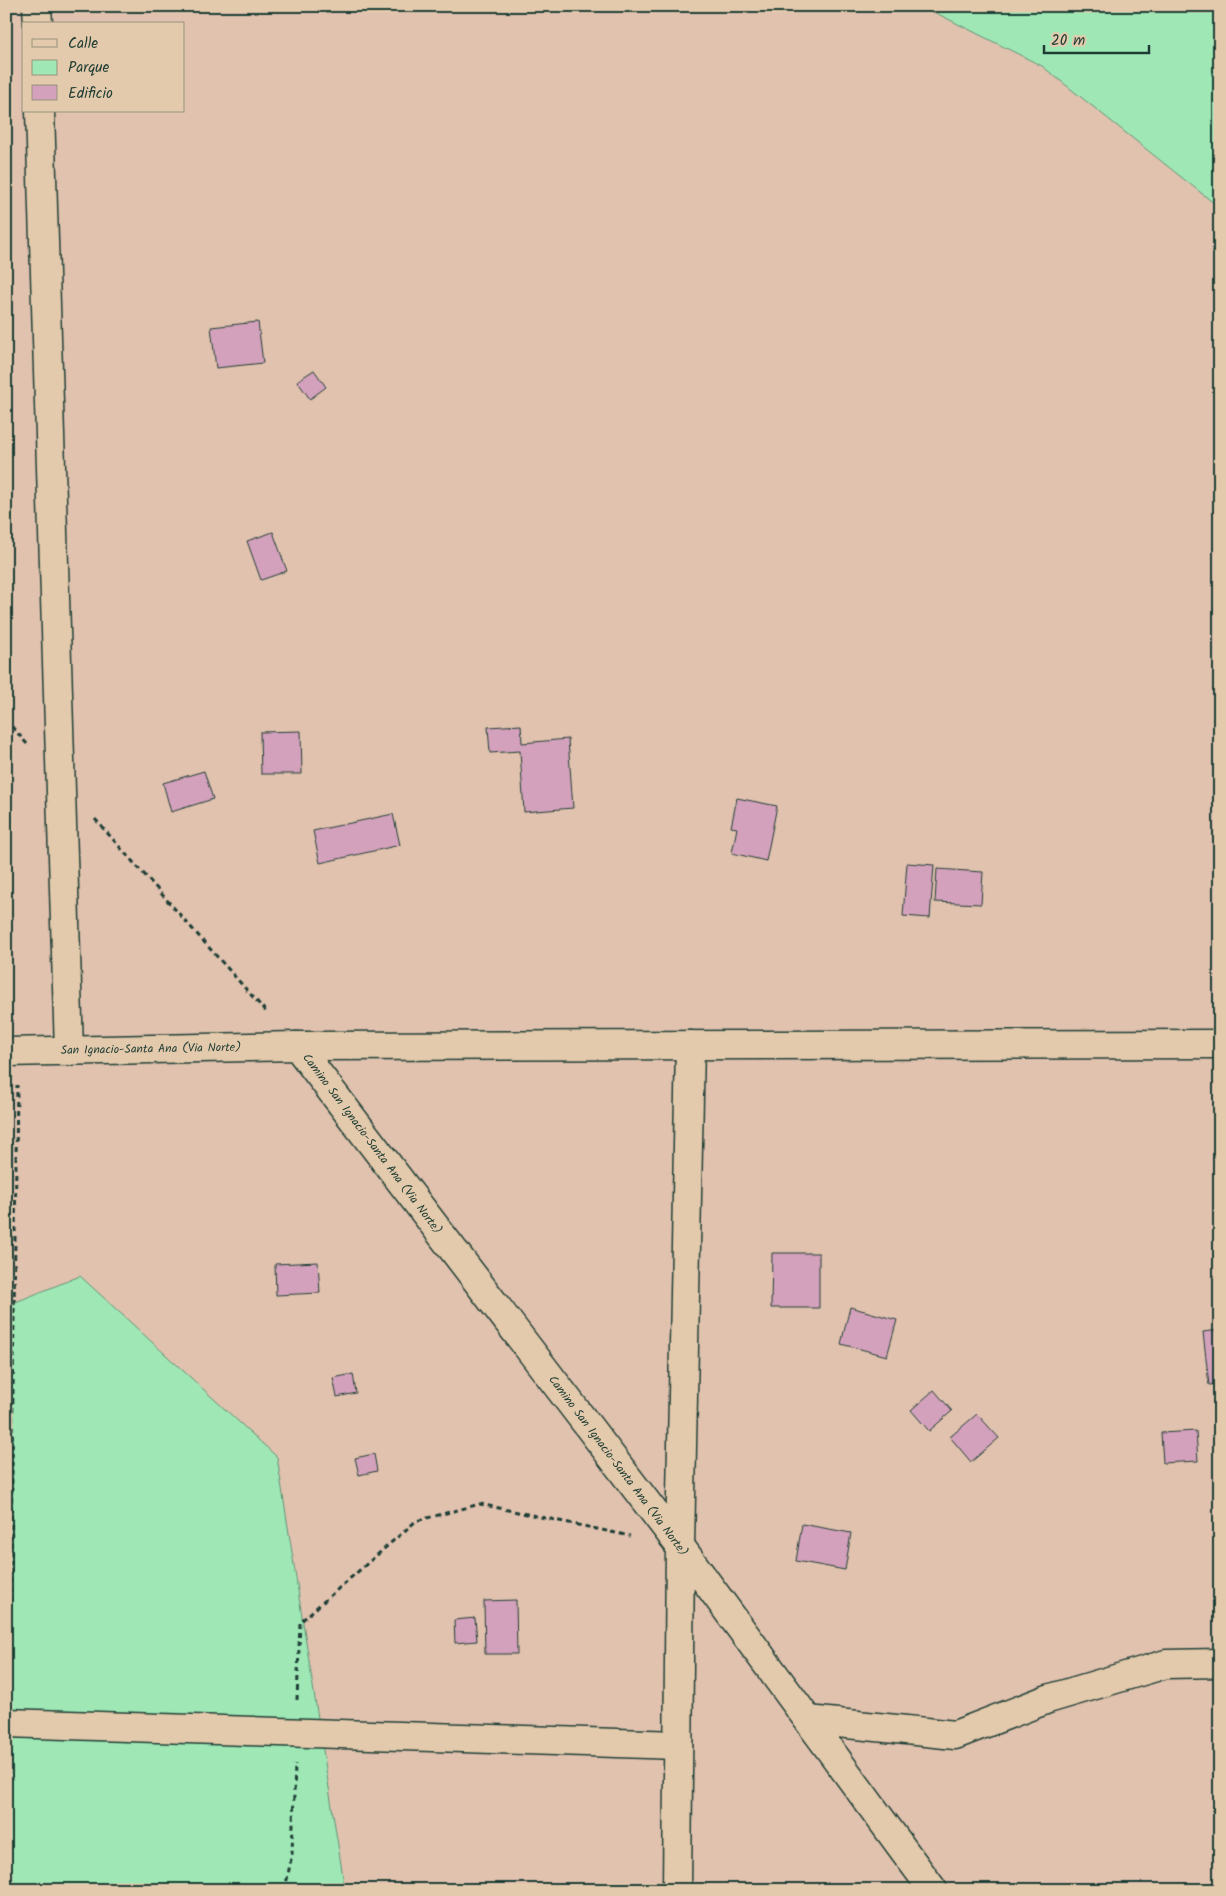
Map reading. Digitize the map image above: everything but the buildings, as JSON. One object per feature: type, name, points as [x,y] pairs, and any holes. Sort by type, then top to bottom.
[{"type":"street","points":[[37,6],[38,22]]},
{"type":"street","points":[[40,112],[69,1051]]},
{"type":"street","name":"San Ignacio-Santa Ana (Via Norte)","points":[[12,1052],[297,1046],[1220,1044]]},
{"type":"street","points":[[677,1890],[680,1546],[690,1045]]},
{"type":"street","name":"Camino San Ignacio-Santa Ana (Via Norte)","points":[[297,1046],[680,1546],[933,1890]]},
{"type":"street","points":[[808,1720],[955,1735],[1048,1699],[1166,1664],[1220,1663]]},
{"type":"street","points":[[8,1723],[678,1745]]},
{"type":"path","points":[[6,720],[61,781]]},
{"type":"path","points":[[94,818],[297,1046]]},
{"type":"path","points":[[7,1890],[12,1052]]},
{"type":"path","points":[[285,1890],[292,1854],[300,1622],[416,1521],[480,1504],[633,1536]]},
{"type":"green space","points":[[922,6],[1220,6],[1220,208],[1042,66]]},
{"type":"green space","points":[[80,1276],[277,1457],[345,1890],[6,1890],[6,1306]]}]
